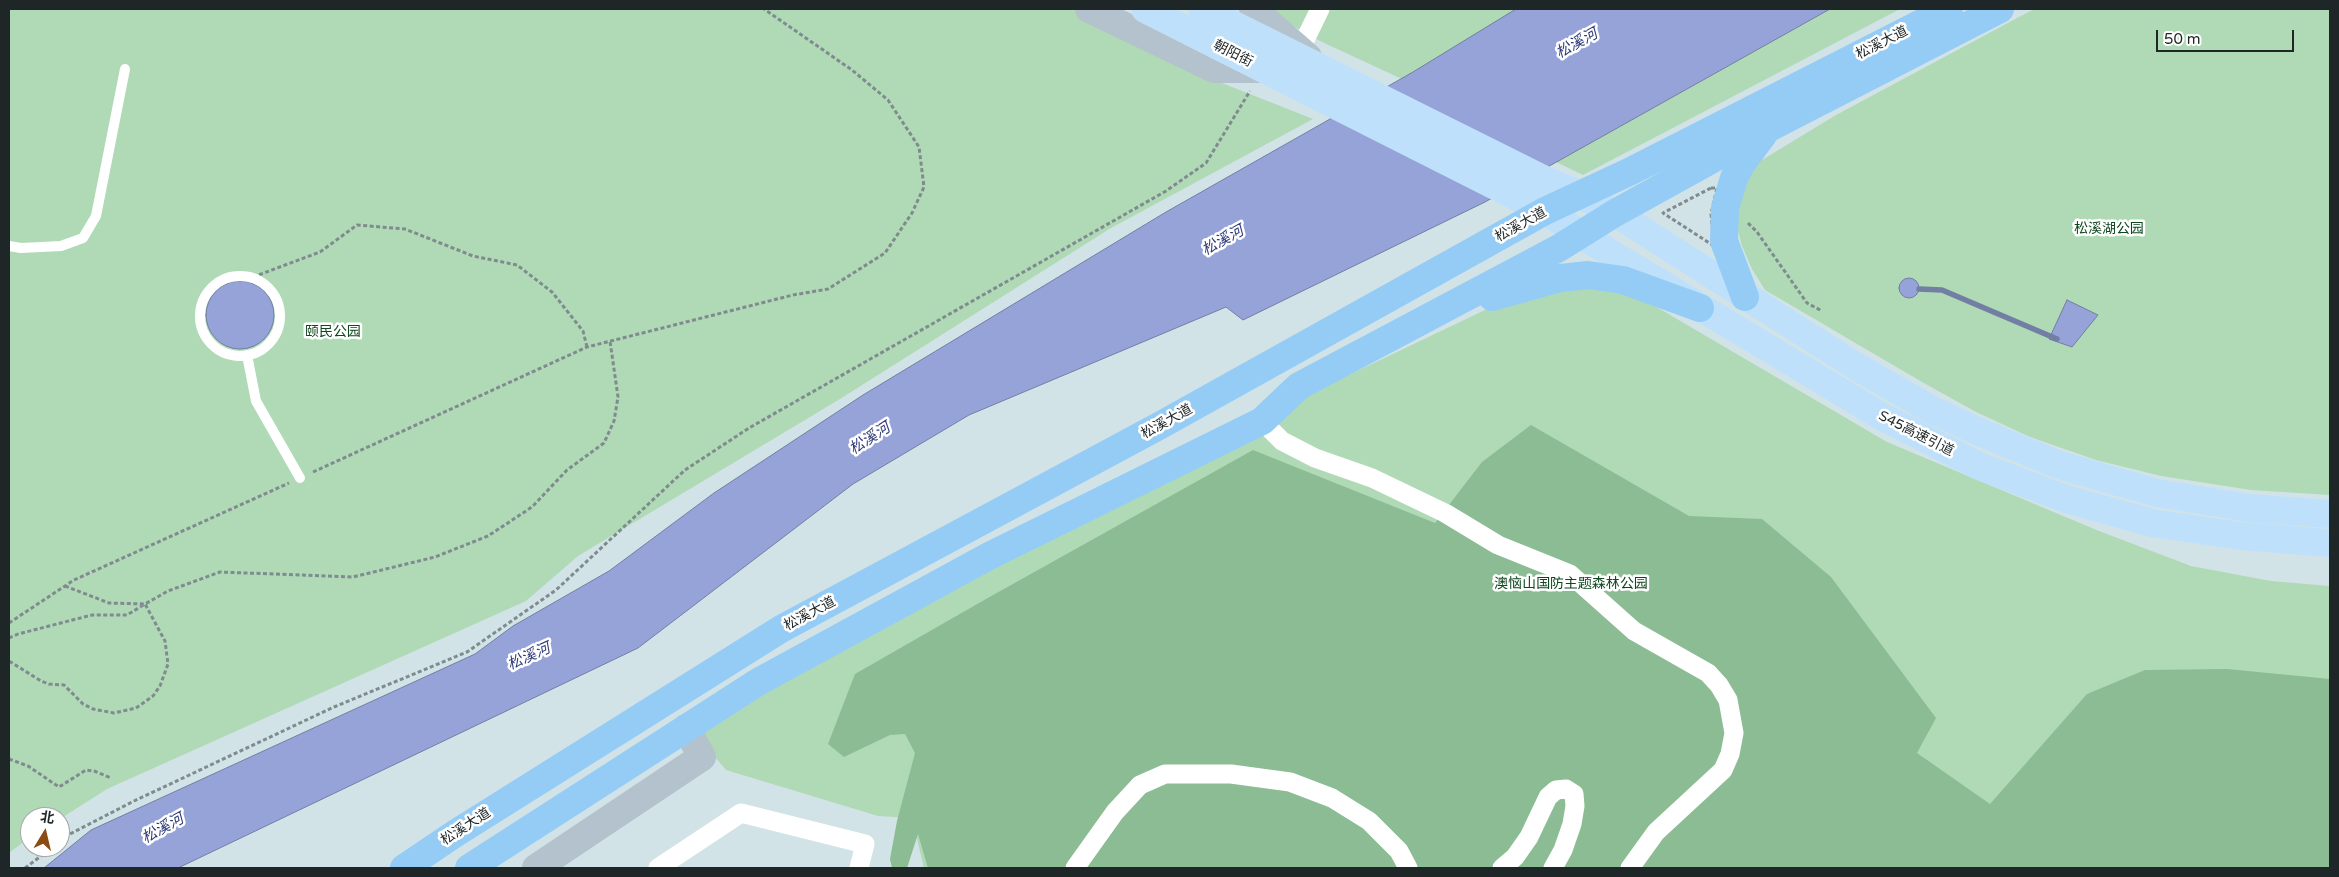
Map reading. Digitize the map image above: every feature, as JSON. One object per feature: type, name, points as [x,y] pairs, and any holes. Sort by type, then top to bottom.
[{"type":"highway","name":"松溪大道","points":[[404,868],[456,833],[781,629],[1159,426],[1545,211],[1630,172],[1949,9]]},
{"type":"highway","name":"松溪大道","points":[[469,868],[758,682],[990,556],[1262,421],[1299,386],[1581,235],[1615,213],[1767,129],[2000,9]]},
{"type":"highway","points":[[1745,297],[1724,241],[1725,208],[1734,178],[1742,163],[1767,129]]},
{"type":"highway","points":[[1433,315],[1550,281],[1588,275],[1623,280],[1700,308]]},
{"type":"main road","name":"朝阳街","points":[[1145,9],[1516,197]]},
{"type":"main road","name":"朝阳街","points":[[1202,9],[1304,57],[1547,181]]},
{"type":"main road","name":"S45高速引道","points":[[1547,181],[1580,194],[1615,213],[1857,367],[1932,410],[1977,431],[2059,465],[2121,484],[2188,499],[2249,508],[2330,514]]},
{"type":"main road","name":"S45高速引道","points":[[1516,197],[1545,211],[1700,308],[1889,420],[1979,466],[2066,500],[2152,523],[2240,536],[2330,543]]},
{"type":"street","points":[[1089,9],[1214,70],[1263,69]]},
{"type":"street","points":[[1253,9],[1304,57],[1320,9]]},
{"type":"street","points":[[1262,421],[1282,441],[1316,458],[1372,478],[1445,513],[1498,545],[1570,574],[1634,631],[1708,673],[1720,686],[1728,700],[1734,733],[1730,754],[1723,770],[1656,832],[1630,868]]},
{"type":"street","points":[[536,868],[702,757],[686,728]]},
{"type":"street","points":[[1075,868],[1115,812],[1140,785],[1164,774],[1231,774],[1290,782],[1332,798],[1369,821],[1399,851],[1408,868]]},
{"type":"street","points":[[1502,868],[1515,857],[1529,837],[1548,797],[1556,790],[1566,788],[1574,794],[1575,806],[1572,824],[1563,850],[1553,868]]},
{"type":"street","points":[[658,868],[741,813],[865,844],[859,868]]},
{"type":"lane","points":[[9,246],[20,248],[61,246],[83,238],[96,216],[125,69]]},
{"type":"lane","points":[[235,276],[253,277],[270,290],[276,299],[280,320],[273,338],[257,352],[247,355],[228,354],[212,344],[202,328],[200,308],[210,288],[219,282],[235,276]]},
{"type":"lane","points":[[247,355],[256,401],[300,478]]},
{"type":"path","points":[[9,623],[65,586],[587,347],[793,295],[828,289],[885,253],[912,212],[924,187],[920,146],[888,100],[852,70],[764,9]]},
{"type":"path","points":[[70,834],[134,801],[334,706],[467,652],[556,590],[685,470],[741,433],[1166,191],[1206,163],[1263,69]]},
{"type":"path","points":[[1712,188],[1717,188],[1711,214],[1714,246],[1663,213],[1712,188]]},
{"type":"path","points":[[1743,219],[1757,232],[1807,303],[1822,311]]},
{"type":"path","points":[[253,277],[320,252],[357,225],[404,229],[473,256],[517,265],[552,292],[583,331],[587,347]]},
{"type":"path","points":[[9,638],[92,615],[127,615],[168,591],[220,572],[353,577],[435,556],[488,536],[532,507],[567,470],[604,443],[614,421],[618,397],[610,341]]},
{"type":"path","points":[[65,586],[109,604],[145,604]]},
{"type":"path","points":[[9,661],[49,684],[64,684],[83,704],[93,709],[114,713],[136,708],[153,696],[160,686],[168,664],[165,641],[145,604]]},
{"type":"path","points":[[9,759],[28,766],[59,787],[86,770],[111,778]]},
{"type":"path","points":[[25,868],[40,857]]},
{"type":"green space","name":"颐民公园","points":[[9,9],[1074,9],[1217,81],[1313,119],[1111,228],[840,399],[578,556],[526,601],[107,789],[70,813],[70,807],[20,807],[20,845],[9,853]]},
{"type":"green space","points":[[1263,9],[1551,9],[1419,87],[1320,41]]},
{"type":"green space","points":[[1830,9],[1900,9],[1583,175],[1556,162]]},
{"type":"green space","name":"松溪湖公园","points":[[2034,9],[2330,9],[2330,495],[2251,490],[2161,476],[2096,460],[2030,437],[1976,412],[1765,290],[1752,269],[1742,246],[1736,223],[1737,204],[1746,179],[1757,163],[1836,115]]},
{"type":"green space","name":"澳恼山国防主题森林公园","points":[[1571,284],[1636,295],[1887,442],[2099,531],[2191,566],[2271,581],[2330,586],[2330,868],[924,868],[912,818],[878,816],[726,770],[686,723],[1202,445],[1506,300]]},
{"type":"green space","name":"澳恼山国防主题森林公园","points":[[1531,425],[1689,516],[1762,519],[1831,577],[1936,718],[1917,753],[1990,804],[2087,694],[2145,670],[2227,669],[2330,679],[2330,868],[928,868],[918,834],[907,868],[892,868],[890,859],[897,821],[915,753],[905,734],[890,735],[844,757],[828,744],[855,674],[1253,450],[1435,523],[1482,462]]},
{"type":"water","name":"松溪河","points":[[1516,9],[1830,9],[1485,202],[1243,320],[1226,307],[969,415],[853,484],[638,648],[178,868],[44,868],[58,857],[70,857],[70,847],[91,830],[475,654],[513,626],[609,571],[714,493],[863,395],[1166,212],[1413,72]]},
{"type":"water","points":[[1909,278],[1916,281],[1919,288],[1916,295],[1909,298],[1902,295],[1899,288],[1902,281]]},
{"type":"water","points":[[240,281],[253,284],[264,291],[271,302],[274,315],[271,328],[264,339],[253,346],[240,349],[227,346],[216,339],[209,328],[206,315],[209,302],[216,291],[227,284]]},
{"type":"water","points":[[2067,300],[2098,315],[2072,347],[2049,339]]},
{"type":"waterway","points":[[1919,289],[1942,290],[2057,339]]}]
